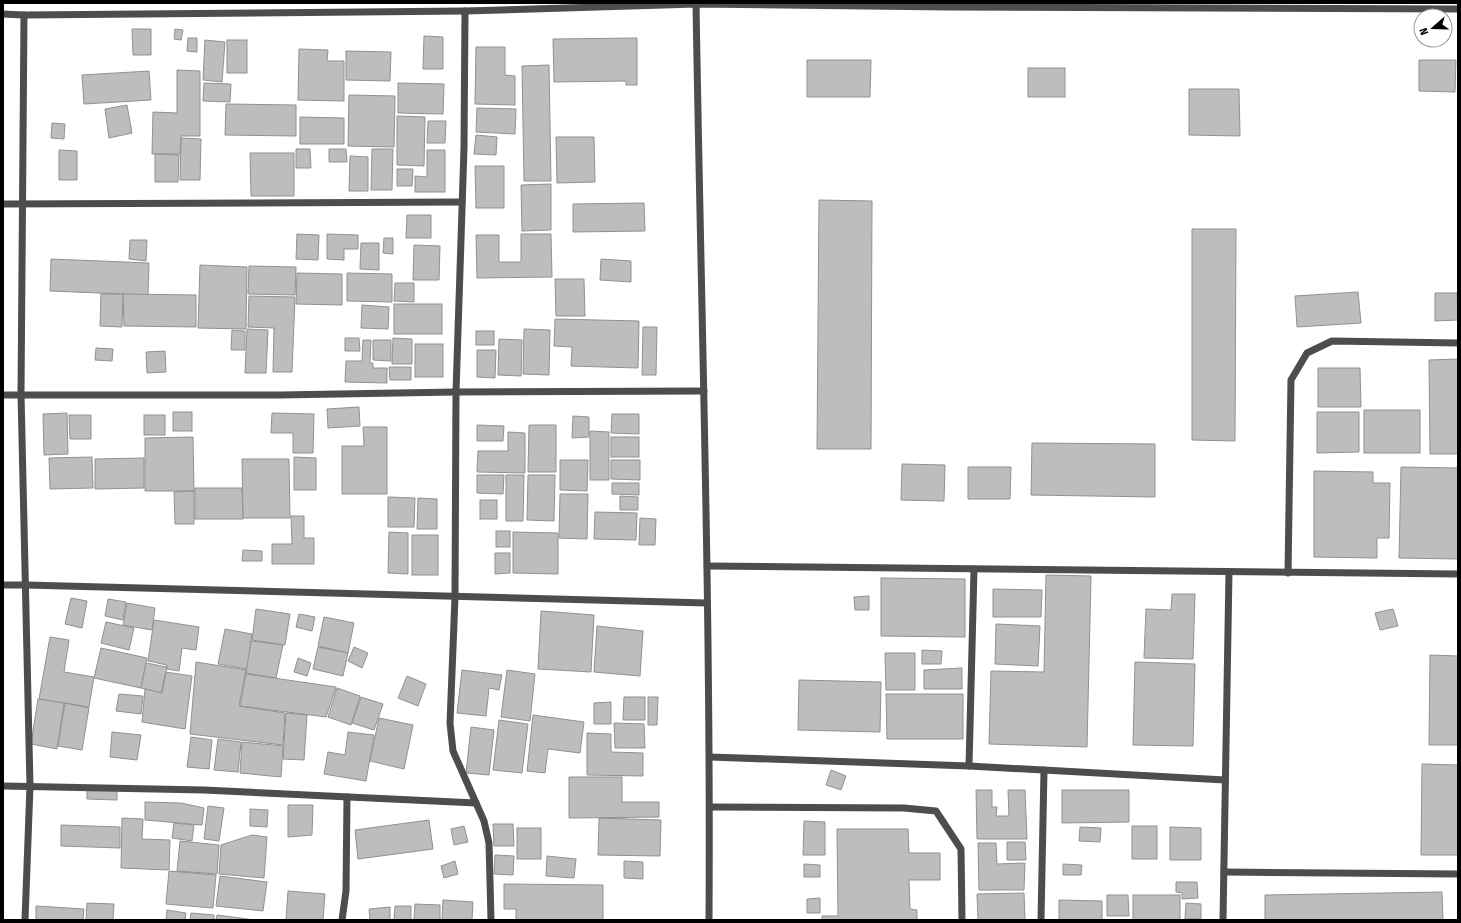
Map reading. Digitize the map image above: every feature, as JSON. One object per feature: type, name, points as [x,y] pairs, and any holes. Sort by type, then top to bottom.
[{"type":"street","points":[[696,3],[710,757],[709,920]]},
{"type":"street","points":[[3,14],[465,12],[696,3],[1458,9]]},
{"type":"street","points":[[465,12],[462,202],[456,392],[456,597],[450,723],[453,751],[484,822],[489,844],[492,920]]},
{"type":"street","points":[[24,15],[21,394],[30,786],[25,920]]},
{"type":"street","points":[[3,204],[462,202]]},
{"type":"street","points":[[1288,573],[1291,380],[1307,353],[1332,341],[1458,343]]},
{"type":"street","points":[[3,395],[280,395],[456,392],[704,391]]},
{"type":"street","points":[[707,566],[1458,574]]},
{"type":"street","points":[[969,766],[974,569]]},
{"type":"street","points":[[1223,920],[1224,780],[1229,572]]},
{"type":"street","points":[[3,585],[707,603]]},
{"type":"street","points":[[710,757],[969,766],[1224,780]]},
{"type":"street","points":[[1041,920],[1044,770]]},
{"type":"street","points":[[3,786],[204,790],[476,803]]},
{"type":"street","points":[[342,920],[346,891],[347,797]]},
{"type":"street","points":[[710,807],[904,808],[936,811],[961,849],[962,920]]},
{"type":"street","points":[[1224,872],[1458,874]]},
{"type":"building","points":[[132,29],[151,29],[151,55],[133,55]]},
{"type":"building","points":[[175,29],[183,30],[181,40],[174,39]]},
{"type":"building","points":[[424,36],[443,37],[443,69],[423,69]]},
{"type":"building","points":[[188,38],[197,38],[197,52],[187,51]]},
{"type":"building","points":[[637,38],[637,85],[626,85],[626,81],[554,82],[553,39]]},
{"type":"building","points":[[205,40],[225,42],[222,82],[203,80]]},
{"type":"building","points":[[227,40],[247,40],[247,73],[227,73]]},
{"type":"building","points":[[476,47],[505,47],[505,75],[515,76],[515,105],[475,104]]},
{"type":"building","points":[[299,49],[328,50],[327,61],[344,61],[344,101],[298,100]]},
{"type":"building","points":[[346,51],[391,52],[390,81],[346,80]]},
{"type":"building","points":[[807,60],[871,60],[870,97],[807,97]]},
{"type":"building","points":[[1419,60],[1456,60],[1455,92],[1419,91]]},
{"type":"building","points":[[549,65],[551,181],[524,181],[522,66]]},
{"type":"building","points":[[1028,68],[1065,68],[1065,97],[1028,97]]},
{"type":"building","points":[[177,70],[200,71],[200,136],[181,136],[180,154],[152,154],[153,112],[177,113]]},
{"type":"building","points":[[149,71],[151,100],[84,104],[82,75]]},
{"type":"building","points":[[204,83],[231,84],[230,102],[203,101]]},
{"type":"building","points":[[398,83],[444,84],[443,114],[398,113]]},
{"type":"building","points":[[1189,89],[1239,89],[1240,136],[1189,135]]},
{"type":"building","points":[[349,95],[395,96],[394,147],[348,146]]},
{"type":"building","points":[[226,104],[296,105],[296,136],[225,135]]},
{"type":"building","points":[[127,105],[132,133],[109,138],[105,109]]},
{"type":"building","points":[[477,108],[516,109],[515,134],[476,132]]},
{"type":"building","points":[[397,116],[425,117],[424,166],[397,165]]},
{"type":"building","points":[[300,117],[344,118],[344,144],[300,144]]},
{"type":"building","points":[[428,121],[446,121],[445,143],[427,143]]},
{"type":"building","points":[[52,123],[65,124],[64,139],[51,138]]},
{"type":"building","points":[[476,135],[497,137],[496,155],[474,154]]},
{"type":"building","points":[[556,137],[594,137],[595,182],[557,183]]},
{"type":"building","points":[[181,138],[201,139],[200,180],[180,180]]},
{"type":"building","points":[[296,149],[310,149],[311,168],[296,168]]},
{"type":"building","points":[[329,149],[346,149],[347,162],[329,162]]},
{"type":"building","points":[[372,149],[393,149],[392,190],[371,190]]},
{"type":"building","points":[[59,150],[77,151],[77,180],[59,180]]},
{"type":"building","points":[[427,150],[445,150],[445,192],[415,192],[415,176],[427,177]]},
{"type":"building","points":[[250,153],[294,153],[294,196],[251,196]]},
{"type":"building","points":[[155,154],[179,155],[178,182],[155,182]]},
{"type":"building","points":[[350,156],[368,157],[368,191],[349,191]]},
{"type":"building","points":[[475,166],[504,166],[504,208],[476,208]]},
{"type":"building","points":[[397,169],[413,169],[412,186],[397,186]]},
{"type":"building","points":[[551,184],[551,230],[522,231],[521,185]]},
{"type":"building","points":[[819,200],[872,201],[871,449],[817,449]]},
{"type":"building","points":[[644,203],[645,231],[573,232],[573,204]]},
{"type":"building","points":[[407,215],[431,215],[431,238],[406,238]]},
{"type":"building","points":[[1192,229],[1236,229],[1235,441],[1192,440]]},
{"type":"building","points":[[297,234],[319,235],[318,260],[296,259]]},
{"type":"building","points":[[327,234],[358,235],[358,249],[344,249],[344,260],[327,259]]},
{"type":"building","points":[[521,234],[551,234],[552,277],[477,278],[476,235],[499,235],[499,262],[521,262]]},
{"type":"building","points":[[384,238],[393,238],[393,254],[383,253]]},
{"type":"building","points":[[130,240],[147,240],[146,261],[129,259]]},
{"type":"building","points":[[361,243],[379,243],[379,270],[360,269]]},
{"type":"building","points":[[414,245],[440,246],[439,280],[413,280]]},
{"type":"building","points":[[51,259],[149,263],[148,295],[50,291]]},
{"type":"building","points":[[601,259],[631,261],[631,282],[600,280]]},
{"type":"building","points":[[200,265],[247,267],[246,329],[198,328]]},
{"type":"building","points":[[249,266],[296,267],[295,295],[248,294]]},
{"type":"building","points":[[297,273],[342,274],[342,305],[296,304]]},
{"type":"building","points":[[347,273],[392,274],[392,302],[347,301]]},
{"type":"building","points":[[555,279],[584,279],[585,316],[556,316]]},
{"type":"building","points":[[395,283],[414,283],[414,302],[394,301]]},
{"type":"building","points":[[1358,292],[1361,323],[1297,327],[1295,296]]},
{"type":"building","points":[[1435,293],[1457,293],[1458,320],[1435,321]]},
{"type":"building","points":[[101,294],[123,294],[122,327],[100,326]]},
{"type":"building","points":[[123,294],[196,295],[196,327],[124,326]]},
{"type":"building","points":[[249,296],[295,297],[292,372],[273,372],[274,328],[248,327]]},
{"type":"building","points":[[394,304],[442,304],[442,334],[394,334]]},
{"type":"building","points":[[362,305],[389,307],[388,329],[361,328]]},
{"type":"building","points":[[555,319],[639,321],[638,368],[571,366],[572,347],[554,346]]},
{"type":"building","points":[[643,327],[657,327],[656,375],[642,375]]},
{"type":"building","points":[[247,329],[268,330],[266,373],[245,373]]},
{"type":"building","points":[[524,329],[550,330],[549,375],[523,374]]},
{"type":"building","points":[[232,330],[245,331],[245,350],[231,350]]},
{"type":"building","points":[[476,331],[494,331],[494,345],[476,345]]},
{"type":"building","points":[[345,338],[359,338],[360,351],[345,351]]},
{"type":"building","points":[[393,338],[412,339],[412,364],[392,364]]},
{"type":"building","points":[[499,339],[522,340],[521,376],[498,375]]},
{"type":"building","points":[[363,340],[371,340],[370,363],[373,363],[373,368],[387,368],[387,383],[345,382],[346,361],[362,361]]},
{"type":"building","points":[[373,340],[391,340],[391,361],[373,360]]},
{"type":"building","points":[[415,344],[443,344],[443,377],[415,377]]},
{"type":"building","points":[[96,348],[113,349],[112,361],[95,360]]},
{"type":"building","points":[[477,350],[496,350],[495,378],[477,377]]},
{"type":"building","points":[[165,351],[166,372],[147,373],[146,352]]},
{"type":"building","points":[[1458,359],[1458,454],[1430,454],[1429,360]]},
{"type":"building","points":[[389,367],[411,367],[411,380],[390,380]]},
{"type":"building","points":[[1318,368],[1360,368],[1361,407],[1318,407]]},
{"type":"building","points":[[359,407],[360,426],[328,428],[327,409]]},
{"type":"building","points":[[1364,410],[1420,410],[1420,453],[1364,453]]},
{"type":"building","points":[[173,412],[192,412],[192,431],[173,431]]},
{"type":"building","points":[[1317,412],[1359,412],[1359,452],[1317,453]]},
{"type":"building","points":[[67,413],[68,454],[44,455],[43,414]]},
{"type":"building","points":[[272,413],[314,414],[313,453],[293,453],[293,433],[271,433]]},
{"type":"building","points":[[612,414],[639,414],[639,434],[611,433]]},
{"type":"building","points":[[69,415],[91,415],[91,439],[70,439]]},
{"type":"building","points":[[144,415],[165,415],[165,435],[144,435]]},
{"type":"building","points":[[573,416],[589,417],[589,437],[572,438]]},
{"type":"building","points":[[477,425],[504,426],[503,441],[477,441]]},
{"type":"building","points":[[529,425],[556,425],[556,472],[528,472]]},
{"type":"building","points":[[363,427],[387,427],[387,494],[342,494],[342,446],[364,446]]},
{"type":"building","points":[[590,431],[609,432],[609,480],[590,480]]},
{"type":"building","points":[[508,432],[525,433],[525,473],[477,472],[478,451],[508,451]]},
{"type":"building","points":[[193,437],[194,491],[145,491],[145,438]]},
{"type":"building","points":[[611,437],[639,437],[639,457],[611,457]]},
{"type":"building","points":[[1032,443],[1155,444],[1155,497],[1031,495]]},
{"type":"building","points":[[92,457],[93,488],[50,489],[49,458]]},
{"type":"building","points":[[294,457],[316,458],[316,490],[294,490]]},
{"type":"building","points":[[144,458],[144,488],[95,489],[95,459]]},
{"type":"building","points":[[242,459],[289,459],[290,518],[243,518]]},
{"type":"building","points":[[560,460],[588,460],[587,491],[560,490]]},
{"type":"building","points":[[611,460],[640,460],[640,480],[611,479]]},
{"type":"building","points":[[902,464],[945,465],[944,501],[901,500]]},
{"type":"building","points":[[968,467],[1011,467],[1010,499],[968,499]]},
{"type":"building","points":[[1401,467],[1458,468],[1458,559],[1399,558]]},
{"type":"building","points":[[1314,471],[1373,472],[1373,483],[1390,483],[1389,538],[1377,538],[1377,558],[1314,557]]},
{"type":"building","points":[[477,475],[504,475],[503,494],[477,493]]},
{"type":"building","points":[[506,475],[524,475],[523,521],[506,521]]},
{"type":"building","points":[[528,475],[555,475],[554,521],[527,520]]},
{"type":"building","points":[[612,483],[639,483],[639,495],[612,494]]},
{"type":"building","points":[[195,488],[242,488],[243,519],[195,519]]},
{"type":"building","points":[[194,491],[194,524],[175,524],[174,492]]},
{"type":"building","points":[[560,494],[588,494],[587,539],[559,538]]},
{"type":"building","points":[[620,496],[638,497],[638,510],[620,510]]},
{"type":"building","points":[[388,497],[415,498],[414,527],[388,527]]},
{"type":"building","points":[[418,498],[437,499],[437,529],[417,529]]},
{"type":"building","points":[[480,500],[497,500],[497,519],[480,519]]},
{"type":"building","points":[[595,512],[637,513],[636,540],[594,539]]},
{"type":"building","points":[[291,516],[304,516],[304,538],[314,538],[314,564],[272,564],[272,544],[292,544]]},
{"type":"building","points":[[640,518],[656,519],[655,545],[639,545]]},
{"type":"building","points":[[496,531],[510,531],[510,547],[496,547]]},
{"type":"building","points":[[389,532],[408,533],[408,574],[388,573]]},
{"type":"building","points":[[513,532],[558,533],[558,574],[513,573]]},
{"type":"building","points":[[412,535],[438,535],[438,575],[412,575]]},
{"type":"building","points":[[243,550],[262,551],[262,561],[242,561]]},
{"type":"building","points":[[495,553],[510,553],[510,573],[495,574]]},
{"type":"building","points":[[1046,575],[1091,576],[1087,747],[989,744],[991,671],[1044,672]]},
{"type":"building","points":[[881,578],[965,579],[965,637],[881,636]]},
{"type":"building","points":[[993,589],[1042,590],[1041,617],[993,617]]},
{"type":"building","points":[[1172,594],[1195,594],[1193,659],[1144,658],[1146,609],[1171,610]]},
{"type":"building","points":[[869,596],[869,610],[855,610],[854,597]]},
{"type":"building","points":[[71,598],[87,601],[82,628],[65,624]]},
{"type":"building","points":[[108,599],[126,602],[123,620],[105,616]]},
{"type":"building","points":[[127,603],[155,608],[152,630],[123,625]]},
{"type":"building","points":[[256,609],[290,614],[285,645],[252,640]]},
{"type":"building","points":[[1393,609],[1398,626],[1380,630],[1375,613]]},
{"type":"building","points":[[541,611],[594,615],[591,672],[538,669]]},
{"type":"building","points":[[299,614],[315,617],[312,631],[296,627]]},
{"type":"building","points":[[324,617],[354,623],[348,653],[318,646]]},
{"type":"building","points":[[154,620],[199,627],[196,650],[182,648],[179,671],[167,669],[167,665],[148,661]]},
{"type":"building","points":[[106,622],[134,628],[129,650],[101,643]]},
{"type":"building","points":[[996,624],[1040,626],[1038,666],[995,664]]},
{"type":"building","points":[[597,626],[643,631],[640,676],[594,672]]},
{"type":"building","points":[[225,629],[252,634],[247,669],[218,664]]},
{"type":"building","points":[[50,637],[69,640],[64,672],[94,677],[89,707],[39,699]]},
{"type":"building","points":[[251,641],[283,645],[276,678],[246,673]]},
{"type":"building","points":[[318,647],[348,653],[343,676],[313,669]]},
{"type":"building","points":[[354,647],[368,653],[362,668],[348,661]]},
{"type":"building","points":[[101,648],[147,658],[141,688],[94,678]]},
{"type":"building","points":[[922,650],[942,651],[941,664],[922,664]]},
{"type":"building","points":[[885,653],[915,653],[915,690],[886,690]]},
{"type":"building","points":[[1430,655],[1458,656],[1458,745],[1429,745]]},
{"type":"building","points":[[298,658],[311,663],[307,676],[294,672]]},
{"type":"building","points":[[196,662],[246,670],[239,706],[285,713],[283,745],[190,734]]},
{"type":"building","points":[[1135,662],[1195,664],[1193,746],[1133,745]]},
{"type":"building","points":[[146,663],[167,667],[161,693],[141,688]]},
{"type":"building","points":[[962,668],[962,689],[924,689],[924,670]]},
{"type":"building","points":[[462,670],[502,675],[499,690],[489,688],[486,716],[457,713]]},
{"type":"building","points":[[507,670],[535,674],[530,721],[501,717]]},
{"type":"building","points":[[166,672],[192,676],[185,729],[142,722],[145,689],[162,693]]},
{"type":"building","points":[[246,674],[336,687],[326,717],[240,706]]},
{"type":"building","points":[[407,676],[426,684],[418,706],[398,698]]},
{"type":"building","points":[[799,680],[881,682],[880,732],[798,730]]},
{"type":"building","points":[[337,688],[360,696],[351,725],[328,717]]},
{"type":"building","points":[[119,694],[143,696],[141,714],[116,711]]},
{"type":"building","points":[[886,694],[963,694],[963,739],[887,739]]},
{"type":"building","points":[[361,697],[383,704],[374,730],[352,723]]},
{"type":"building","points":[[624,697],[645,697],[645,720],[623,720]]},
{"type":"building","points":[[648,697],[658,697],[657,725],[648,725]]},
{"type":"building","points":[[38,699],[64,703],[57,749],[31,744]]},
{"type":"building","points":[[611,702],[611,724],[594,724],[594,703]]},
{"type":"building","points":[[65,703],[89,708],[82,750],[58,746]]},
{"type":"building","points":[[286,713],[307,715],[304,760],[283,759]]},
{"type":"building","points":[[533,715],[584,722],[580,753],[548,749],[545,773],[527,771]]},
{"type":"building","points":[[379,718],[413,725],[404,769],[370,761]]},
{"type":"building","points":[[499,720],[528,724],[522,773],[493,770]]},
{"type":"building","points":[[614,723],[644,724],[645,748],[615,748]]},
{"type":"building","points":[[471,727],[494,730],[489,775],[466,773]]},
{"type":"building","points":[[112,732],[141,735],[137,760],[110,757]]},
{"type":"building","points":[[348,732],[374,735],[366,781],[324,774],[328,752],[345,755]]},
{"type":"building","points":[[587,733],[611,734],[611,752],[643,753],[643,776],[587,775]]},
{"type":"building","points":[[191,737],[212,740],[209,769],[187,767]]},
{"type":"building","points":[[218,739],[241,742],[238,772],[214,770]]},
{"type":"building","points":[[242,742],[283,746],[281,777],[240,773]]},
{"type":"building","points":[[1422,764],[1458,765],[1458,855],[1421,855]]},
{"type":"building","points":[[831,770],[846,776],[841,790],[826,785]]},
{"type":"building","points":[[569,777],[622,777],[622,802],[659,802],[659,817],[569,818]]},
{"type":"building","points":[[87,788],[117,788],[117,800],[87,799]]},
{"type":"building","points":[[976,790],[992,790],[992,807],[997,807],[996,816],[1009,816],[1008,790],[1025,790],[1027,839],[977,839]]},
{"type":"building","points":[[1062,790],[1129,790],[1129,822],[1062,823]]},
{"type":"building","points":[[145,802],[181,803],[204,808],[202,825],[145,820]]},
{"type":"building","points":[[288,805],[313,805],[312,835],[288,837]]},
{"type":"building","points":[[208,806],[224,808],[219,841],[204,839]]},
{"type":"building","points":[[250,809],[268,810],[267,827],[250,826]]},
{"type":"building","points":[[122,818],[143,819],[142,839],[170,840],[169,870],[121,868]]},
{"type":"building","points":[[599,818],[661,820],[660,856],[598,855]]},
{"type":"building","points":[[429,820],[433,849],[358,859],[355,830]]},
{"type":"building","points":[[804,821],[825,822],[825,855],[803,855]]},
{"type":"building","points":[[174,823],[194,825],[192,841],[172,838]]},
{"type":"building","points":[[493,824],[513,824],[514,846],[494,846]]},
{"type":"building","points":[[61,825],[120,827],[120,848],[61,846]]},
{"type":"building","points":[[464,826],[468,842],[454,845],[451,829]]},
{"type":"building","points":[[1132,826],[1157,826],[1157,859],[1132,859]]},
{"type":"building","points":[[1080,827],[1101,828],[1100,842],[1079,841]]},
{"type":"building","points":[[1170,827],[1201,828],[1201,860],[1170,860]]},
{"type":"building","points":[[517,828],[541,828],[541,859],[517,859]]},
{"type":"building","points":[[837,829],[908,829],[909,853],[940,853],[940,880],[909,880],[910,909],[917,910],[917,920],[822,920],[822,916],[838,916]]},
{"type":"building","points":[[252,835],[267,837],[264,878],[219,874],[221,845]]},
{"type":"building","points":[[180,841],[219,845],[217,874],[177,871]]},
{"type":"building","points":[[1007,842],[1025,842],[1026,860],[1007,860]]},
{"type":"building","points":[[978,843],[996,843],[997,864],[1025,863],[1024,890],[979,890]]},
{"type":"building","points":[[495,855],[514,856],[513,875],[494,874]]},
{"type":"building","points":[[547,856],[576,859],[574,878],[546,876]]},
{"type":"building","points":[[455,861],[458,874],[444,878],[441,866]]},
{"type":"building","points":[[624,861],[643,862],[643,879],[624,878]]},
{"type":"building","points":[[804,864],[820,865],[820,877],[804,877]]},
{"type":"building","points":[[1063,864],[1082,865],[1081,875],[1063,875]]},
{"type":"building","points":[[169,871],[216,875],[213,908],[166,904]]},
{"type":"building","points":[[220,876],[267,882],[263,911],[216,906]]},
{"type":"building","points":[[1176,882],[1197,882],[1198,898],[1182,899],[1182,893],[1176,892]]},
{"type":"building","points":[[504,884],[603,885],[603,920],[516,920],[516,909],[504,909]]},
{"type":"building","points":[[288,891],[325,894],[323,920],[286,920]]},
{"type":"building","points":[[1442,892],[1443,920],[1265,920],[1265,895]]},
{"type":"building","points":[[1024,893],[1025,920],[978,920],[977,894]]},
{"type":"building","points":[[1107,895],[1128,895],[1129,916],[1107,916]]},
{"type":"building","points":[[1133,895],[1180,895],[1180,920],[1133,920]]},
{"type":"building","points":[[820,898],[820,913],[807,913],[807,899]]},
{"type":"building","points":[[443,900],[473,902],[472,920],[442,920]]},
{"type":"building","points":[[1059,900],[1102,901],[1102,920],[1059,920]]},
{"type":"building","points":[[87,903],[114,904],[113,920],[86,920]]},
{"type":"building","points":[[1186,903],[1201,904],[1201,919],[1185,919]]},
{"type":"building","points":[[415,904],[440,905],[440,920],[414,920]]},
{"type":"building","points":[[36,906],[84,909],[83,920],[36,920]]},
{"type":"building","points":[[395,906],[411,906],[411,920],[394,920]]},
{"type":"building","points":[[390,907],[390,920],[370,920],[369,909]]},
{"type":"building","points":[[167,910],[186,913],[185,920],[166,920]]},
{"type":"building","points":[[191,913],[214,915],[214,920],[190,920]]},
{"type":"building","points":[[217,915],[255,920],[216,920]]}]
